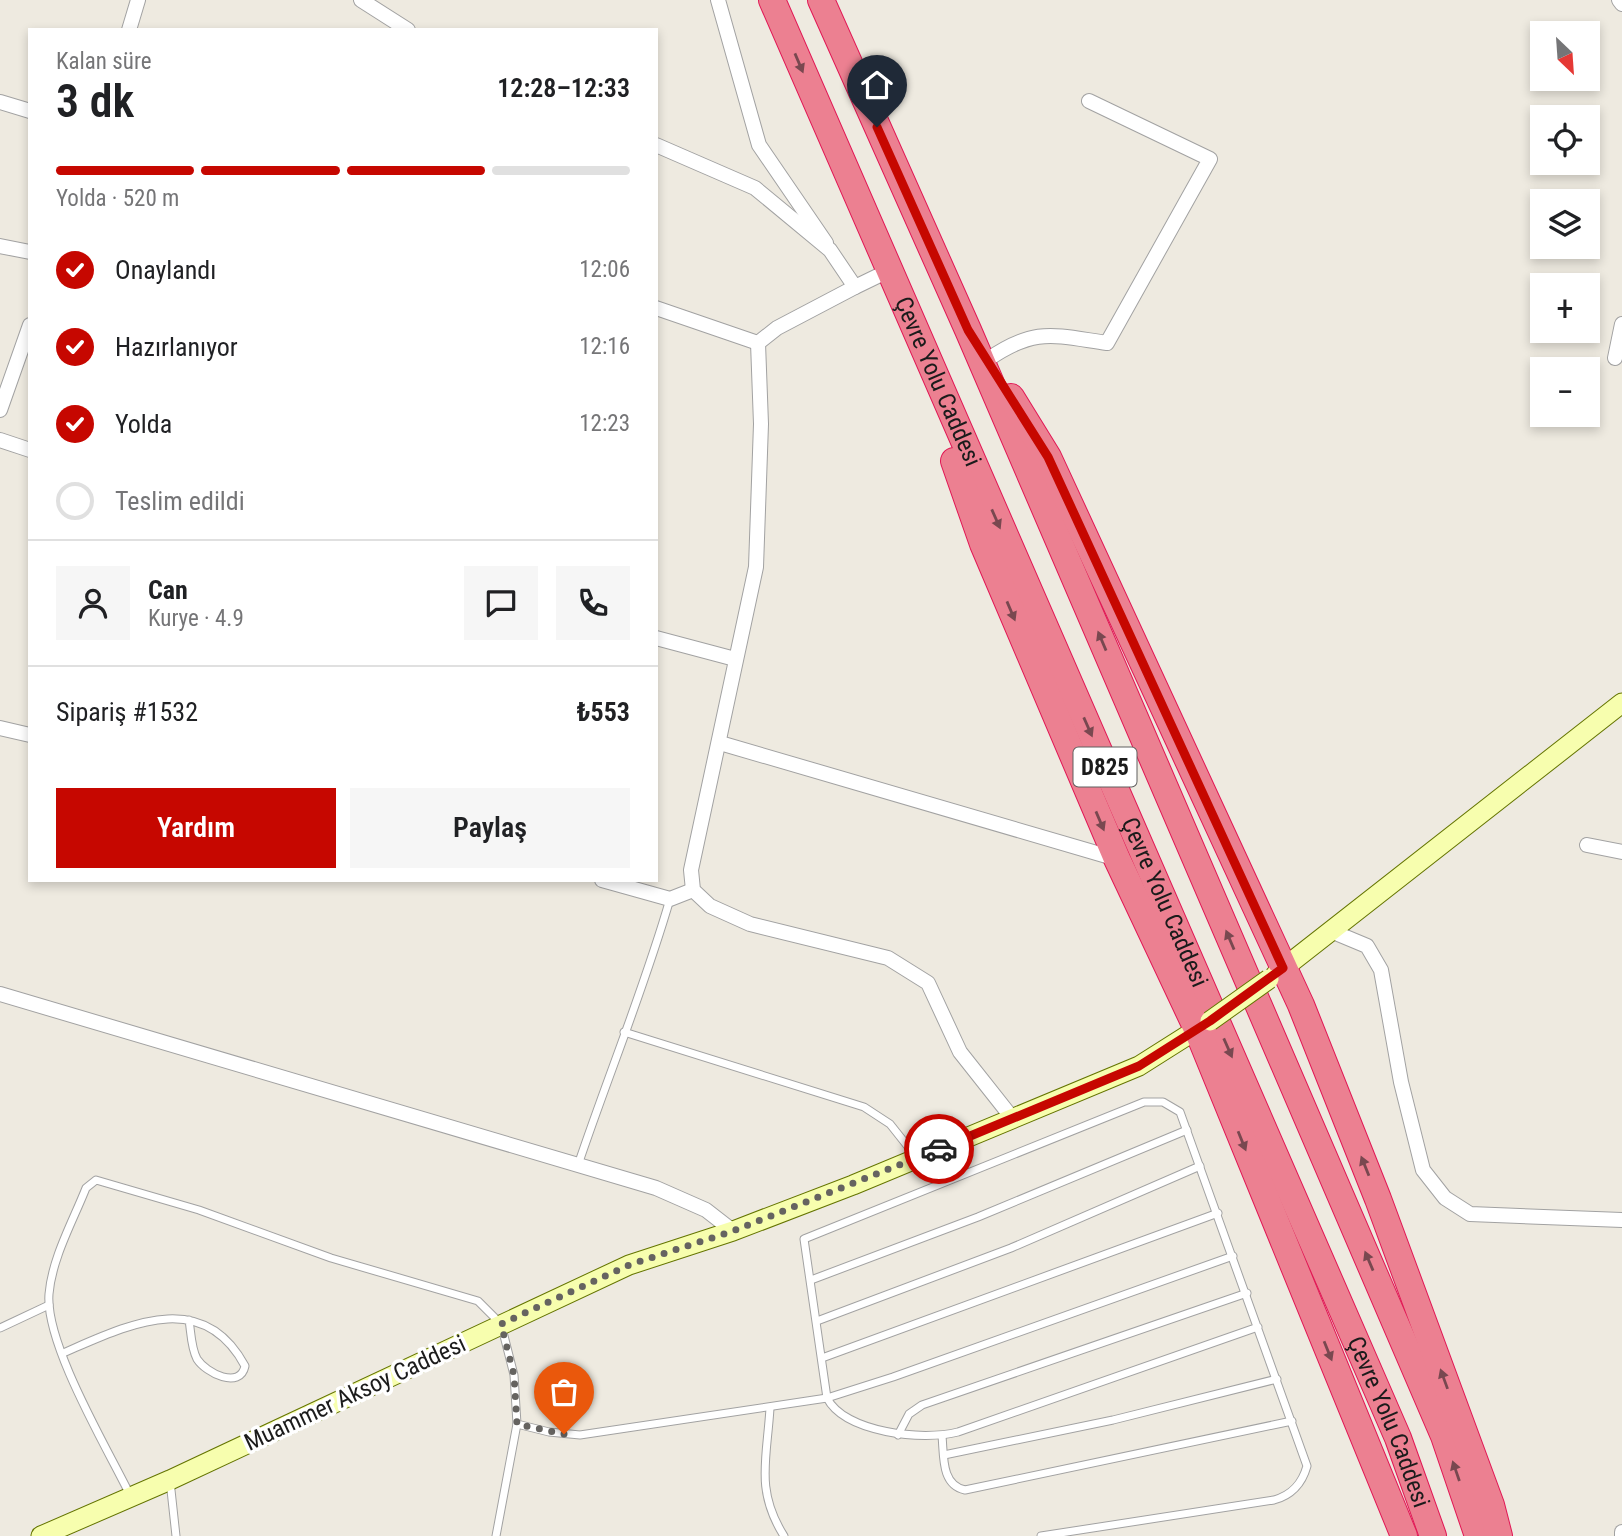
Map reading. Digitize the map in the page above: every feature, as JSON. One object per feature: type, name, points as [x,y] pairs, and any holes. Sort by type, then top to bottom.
[{"type":"highway","name":"Çevre Yolu Caddesi","points":[[772,0],[1398,1438],[1433,1536]]},
{"type":"highway","name":"Çevre Yolu Caddesi","points":[[821,0],[968,330],[1444,1436],[1478,1536]]},
{"type":"highway","points":[[888,271],[983,544],[1117,859],[1203,1025],[1404,1536]]},
{"type":"highway","points":[[968,330],[1048,457],[1276,973],[1301,1005],[1378,1199],[1491,1505],[1499,1536]]},
{"type":"street","points":[[130,28],[138,0]]},
{"type":"street","points":[[361,0],[405,28]]},
{"type":"street","points":[[718,0],[759,145],[855,288]]},
{"type":"street","points":[[986,359],[1013,342],[1042,334],[1107,343],[1210,159],[1089,101]]},
{"type":"street","points":[[0,102],[28,110]]},
{"type":"street","points":[[658,146],[755,188],[830,250]]},
{"type":"street","points":[[0,246],[28,252]]},
{"type":"street","points":[[758,343],[777,328],[888,271]]},
{"type":"street","points":[[658,309],[758,343]]},
{"type":"street","points":[[1615,358],[1622,324]]},
{"type":"street","points":[[0,410],[28,331]]},
{"type":"street","points":[[758,343],[761,424],[756,567],[691,870],[693,890],[710,906],[750,924],[888,958],[928,983],[960,1052],[1013,1119]]},
{"type":"street","points":[[0,440],[28,449]]},
{"type":"street","points":[[658,639],[736,659]]},
{"type":"street","name":"Muammer Aksoy Caddesi","points":[[41,1536],[170,1480],[629,1265],[733,1231],[1139,1066],[1203,1025],[1331,932],[1622,703]]},
{"type":"street","points":[[0,727],[28,734]]},
{"type":"street","points":[[720,743],[1117,859]]},
{"type":"street","points":[[1587,845],[1622,852]]},
{"type":"street","points":[[609,882],[670,899],[693,890]]},
{"type":"street","points":[[1331,932],[1367,946],[1381,970],[1401,1082],[1423,1170],[1445,1198],[1470,1214],[1622,1220]]},
{"type":"street","points":[[0,994],[656,1188],[706,1210],[733,1231]]},
{"type":"lane","points":[[578,1165],[624,1032],[648,974],[670,899]]},
{"type":"lane","points":[[624,1032],[864,1107],[890,1124],[918,1158]]},
{"type":"lane","points":[[1041,1536],[1283,1498],[1297,1487],[1307,1466],[1218,1213],[1187,1130],[1175,1107],[1163,1102],[1144,1102],[804,1239],[827,1398],[840,1413],[898,1435],[942,1436],[1258,1327]]},
{"type":"lane","points":[[811,1279],[978,1217],[1187,1130]]},
{"type":"lane","points":[[817,1321],[1011,1248],[1200,1166]]},
{"type":"lane","points":[[131,1497],[63,1353],[52,1326],[49,1305],[53,1272],[86,1188],[96,1180],[199,1210],[331,1258],[478,1301],[501,1324],[514,1375],[517,1424],[496,1536]]},
{"type":"lane","points":[[822,1358],[1218,1213]]},
{"type":"lane","points":[[517,1424],[549,1432],[580,1434],[827,1398],[906,1373],[1233,1256]]},
{"type":"lane","points":[[898,1435],[909,1414],[922,1405],[1247,1293]]},
{"type":"lane","points":[[0,1328],[49,1305]]},
{"type":"lane","points":[[63,1353],[155,1318],[189,1321],[215,1331],[234,1348],[245,1366],[242,1375],[235,1378],[224,1377],[204,1367],[194,1353],[189,1321]]},
{"type":"lane","points":[[944,1455],[1113,1420],[1276,1379]]},
{"type":"lane","points":[[770,1408],[764,1486],[768,1509],[784,1536]]},
{"type":"lane","points":[[942,1436],[950,1482],[965,1490],[1292,1421]]},
{"type":"lane","points":[[170,1480],[176,1536]]},
{"type":"way so far","points":[[564,1434],[517,1424],[514,1375],[501,1324],[629,1265],[733,1231],[939,1149]]},
{"type":"route","points":[[877,127],[968,330],[1048,457],[1283,968],[1210,1021],[1139,1066],[939,1149]]}]
